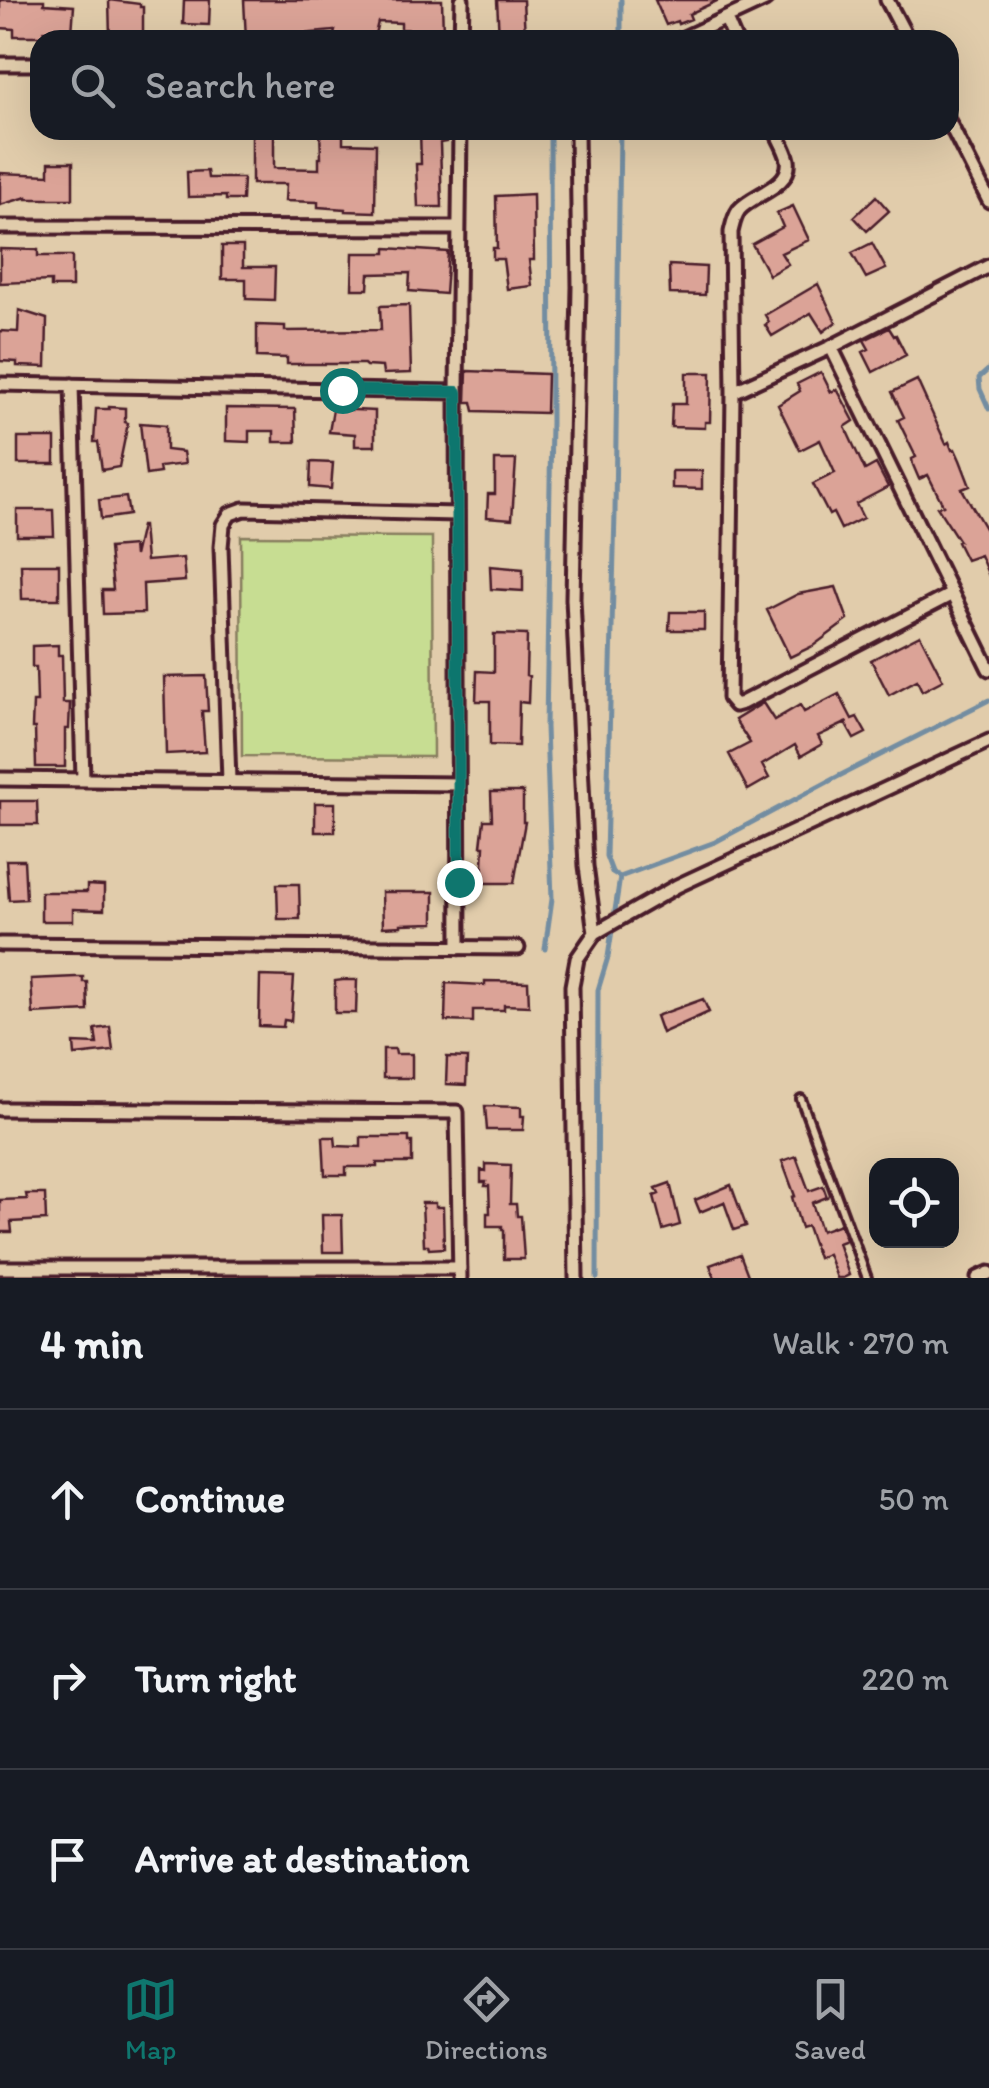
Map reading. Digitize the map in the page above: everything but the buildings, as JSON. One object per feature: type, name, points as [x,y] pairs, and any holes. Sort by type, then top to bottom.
[{"type":"street","points":[[462,0],[462,30]]},
{"type":"street","points":[[701,30],[765,0]]},
{"type":"street","points":[[888,0],[903,30]]},
{"type":"street","points":[[726,19],[731,30]]},
{"type":"street","points":[[0,64],[30,64]]},
{"type":"street","points":[[459,948],[460,140]]},
{"type":"street","points":[[577,140],[579,287],[573,599],[586,866],[595,933]]},
{"type":"street","points":[[779,140],[788,160],[786,173],[742,206],[731,232],[730,698],[734,705],[742,704],[952,594]]},
{"type":"street","points":[[958,140],[989,200]]},
{"type":"street","points":[[0,227],[458,228]]},
{"type":"street","points":[[733,392],[989,266]]},
{"type":"street","points":[[831,347],[989,669]]},
{"type":"street","points":[[0,384],[457,392]]},
{"type":"street","points":[[72,385],[83,779]]},
{"type":"street","points":[[229,781],[222,547],[224,526],[230,514],[244,510],[457,514]]},
{"type":"street","points":[[576,1278],[572,986],[578,959],[595,933],[677,886],[989,742]]},
{"type":"street","points":[[0,779],[458,784]]},
{"type":"street","points":[[0,944],[518,948]]},
{"type":"street","points":[[0,1109],[457,1112],[460,1273],[0,1268]]},
{"type":"street","points":[[978,1278],[989,1273]]},
{"type":"lane","points":[[801,1099],[866,1278]]},
{"type":"green space","points":[[241,536],[432,537],[433,757],[242,756]]},
{"type":"waterway","points":[[621,0],[621,30]]},
{"type":"waterway","points":[[545,949],[552,899],[546,727],[550,140]]},
{"type":"waterway","points":[[620,140],[606,856],[612,872],[620,877],[715,842],[989,700]]},
{"type":"waterway","points":[[989,369],[979,378],[989,409]]},
{"type":"waterway","points":[[597,1278],[598,990],[608,957],[620,877]]},
{"type":"route","points":[[342,390],[457,392],[459,882]]}]
